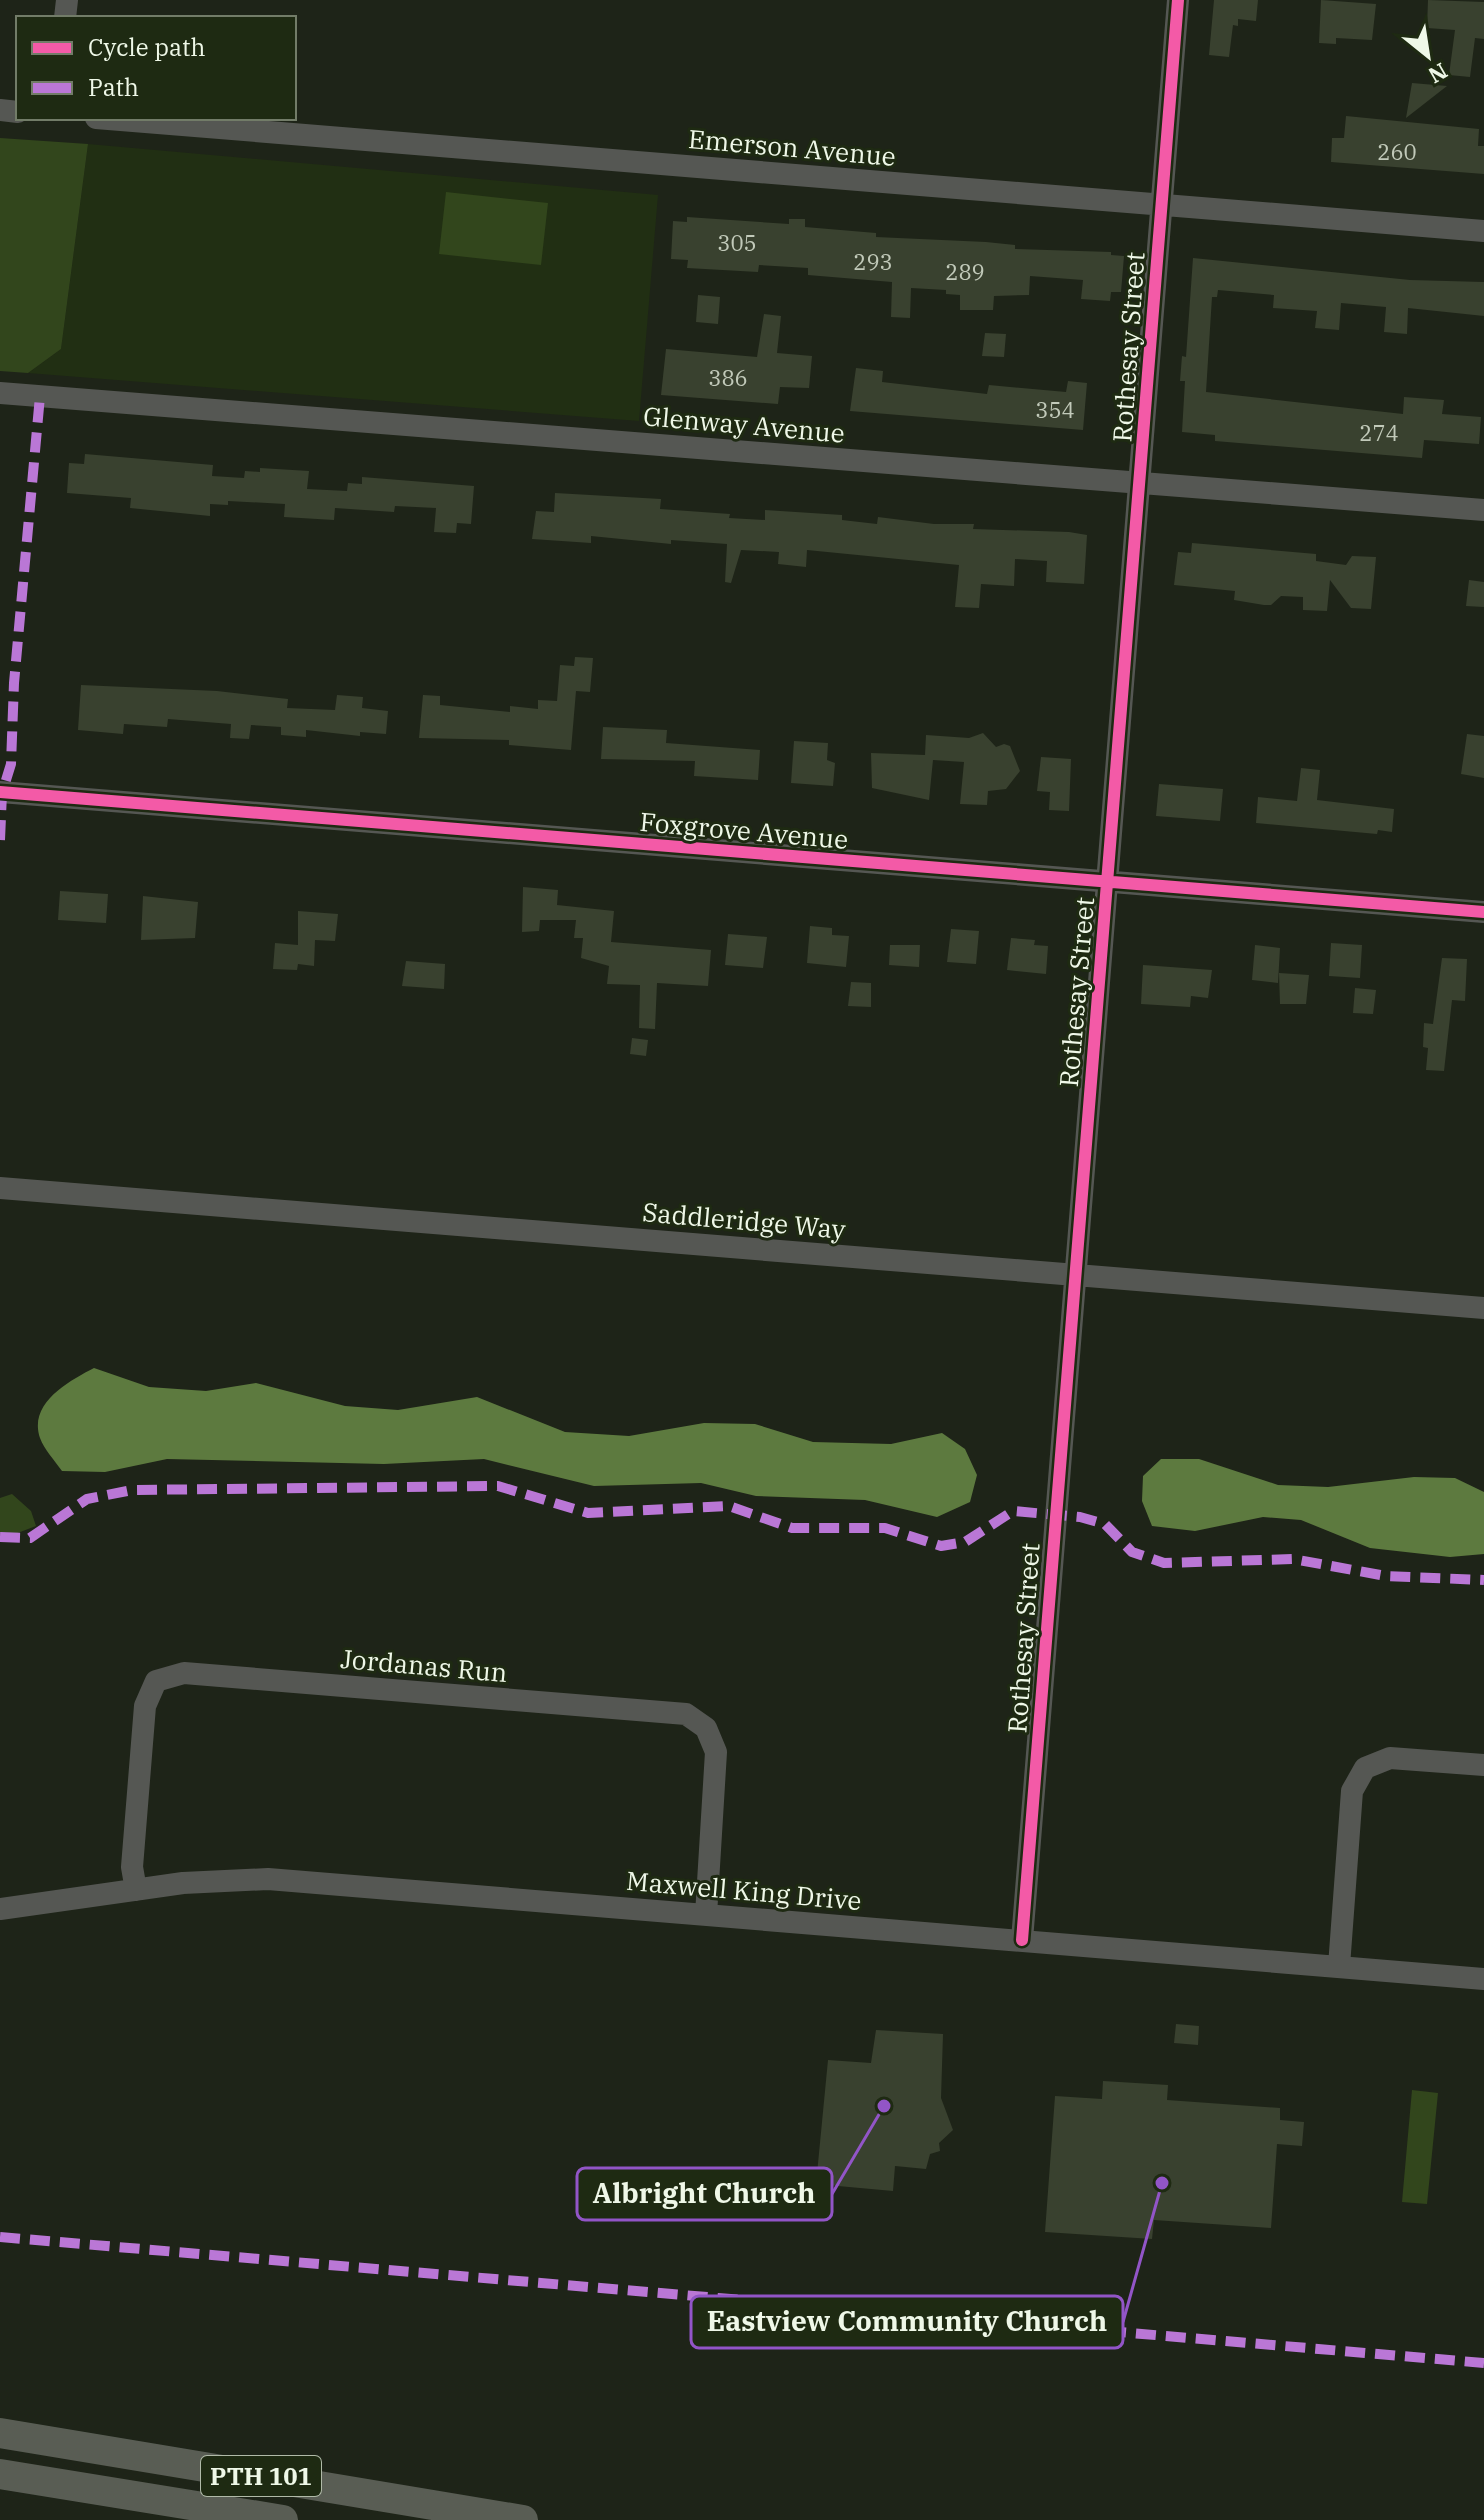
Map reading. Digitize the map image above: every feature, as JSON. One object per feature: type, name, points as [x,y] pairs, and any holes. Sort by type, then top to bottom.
[{"type":"highway","name":"PTH 101","points":[[0,2433],[523,2520]]},
{"type":"highway","name":"PTH 101","points":[[0,2474],[283,2520]]},
{"type":"street","name":"Rothesay Street","points":[[1022,1940],[1178,0]]},
{"type":"street","name":"Emerson Avenue","points":[[120,120],[1484,231]]},
{"type":"street","name":"Glenway Avenue","points":[[0,393],[1484,510]]},
{"type":"street","name":"Foxgrove Avenue","points":[[0,792],[1484,912]]},
{"type":"street","name":"Saddleridge Way","points":[[0,1188],[1484,1308]]},
{"type":"street","name":"Jordanas Run","points":[[136,1890],[132,1867],[145,1706],[156,1681],[184,1673],[686,1714],[706,1728],[716,1752],[706,1915]]},
{"type":"street","points":[[1339,1966],[1352,1791],[1365,1768],[1390,1758],[1484,1765]]},
{"type":"street","name":"Maxwell King Drive","points":[[0,1909],[183,1883],[268,1879],[1484,1979]]},
{"type":"shaded area","points":[[0,138],[88,144],[61,349],[28,373],[0,371]]},
{"type":"shaded area","points":[[88,144],[658,195],[639,421],[28,373],[61,349]]},
{"type":"shaded area","points":[[446,192],[548,203],[541,265],[439,254]]},
{"type":"shaded area","points":[[94,1368],[149,1387],[206,1391],[256,1383],[345,1406],[398,1410],[477,1397],[565,1432],[629,1436],[704,1423],[755,1424],[813,1442],[891,1444],[942,1433],[965,1449],[977,1475],[970,1502],[937,1517],[865,1500],[756,1496],[701,1483],[594,1486],[484,1459],[384,1464],[167,1459],[105,1472],[62,1471],[40,1438],[40,1414],[53,1395]]},
{"type":"shaded area","points":[[1161,1459],[1199,1459],[1278,1485],[1328,1487],[1414,1477],[1455,1478],[1484,1492],[1484,1554],[1450,1557],[1370,1548],[1301,1520],[1263,1517],[1195,1531],[1152,1526],[1142,1501],[1143,1476]]},
{"type":"shaded area","points":[[12,1494],[31,1511],[36,1526],[7,1537],[0,1535],[0,1498]]},
{"type":"shaded area","points":[[1412,2090],[1438,2093],[1427,2204],[1402,2202]]},
{"type":"building","points":[[1214,0],[1258,0],[1256,21],[1238,19],[1238,26],[1233,25],[1229,57],[1209,55]]},
{"type":"building","points":[[1321,0],[1376,4],[1372,40],[1336,38],[1336,44],[1319,43]]},
{"type":"building","points":[[1428,0],[1484,2],[1484,39],[1475,38],[1470,77],[1449,75],[1455,30],[1427,28]]},
{"type":"building","points":[[1412,83],[1447,86],[1406,118]]},
{"type":"building","points":[[1346,116],[1479,129],[1478,146],[1484,146],[1484,174],[1331,162],[1332,138],[1344,138]]},
{"type":"building","points":[[687,217],[789,224],[789,219],[805,219],[805,227],[876,233],[876,237],[986,242],[1015,245],[1015,249],[1111,252],[1111,255],[1124,256],[1121,292],[1111,292],[1110,301],[1081,299],[1083,280],[1030,276],[1029,295],[994,296],[993,310],[960,310],[960,295],[946,294],[946,290],[911,288],[910,318],[891,317],[892,282],[808,275],[808,268],[759,265],[758,272],[687,268],[688,260],[671,259],[673,221],[687,222]]},
{"type":"building","points":[[1193,258],[1410,280],[1484,282],[1484,316],[1408,308],[1407,334],[1384,332],[1386,307],[1341,303],[1339,330],[1315,328],[1317,311],[1273,308],[1274,295],[1218,290],[1217,297],[1212,297],[1206,392],[1403,414],[1404,397],[1444,400],[1442,414],[1481,417],[1479,444],[1424,440],[1422,458],[1215,441],[1215,435],[1182,432],[1185,381],[1180,381],[1182,356],[1186,357]]},
{"type":"building","points":[[698,295],[720,297],[718,324],[696,322]]},
{"type":"building","points":[[764,314],[781,316],[777,353],[812,356],[809,388],[780,387],[778,404],[661,395],[666,349],[757,357]]},
{"type":"building","points":[[985,333],[1006,334],[1004,357],[982,356]]},
{"type":"building","points":[[856,368],[883,371],[882,382],[987,394],[989,385],[1066,392],[1068,381],[1087,383],[1083,430],[850,411]]},
{"type":"building","points":[[85,454],[213,465],[212,476],[244,478],[245,471],[260,472],[260,468],[309,471],[307,489],[347,491],[348,483],[362,484],[362,477],[474,486],[471,524],[457,523],[456,533],[434,532],[436,508],[395,506],[394,512],[335,508],[334,520],[284,517],[285,504],[228,501],[228,505],[210,504],[210,516],[130,508],[131,498],[67,493],[69,463],[84,464]]},
{"type":"building","points":[[555,493],[661,499],[660,509],[730,514],[729,518],[765,520],[765,510],[842,515],[842,520],[877,524],[878,517],[934,524],[974,524],[973,529],[1087,535],[1084,584],[1046,582],[1047,561],[1015,559],[1014,586],[981,584],[979,608],[955,607],[959,565],[807,550],[806,567],[778,564],[779,552],[741,550],[731,583],[725,582],[727,544],[671,540],[671,544],[591,536],[591,543],[532,539],[536,511],[554,512]]},
{"type":"building","points":[[1192,543],[1316,554],[1316,561],[1346,565],[1352,556],[1376,557],[1371,609],[1351,608],[1330,580],[1327,611],[1303,610],[1303,597],[1281,596],[1271,605],[1264,605],[1234,600],[1235,591],[1174,585],[1178,552],[1191,553]]},
{"type":"building","points":[[1469,580],[1484,582],[1484,607],[1466,606]]},
{"type":"building","points":[[575,657],[593,658],[590,692],[576,691],[571,750],[509,745],[509,740],[419,738],[423,695],[440,696],[440,705],[510,712],[510,706],[538,709],[538,700],[557,701],[560,665],[574,666]]},
{"type":"building","points":[[81,685],[217,691],[288,699],[287,708],[335,710],[337,695],[363,697],[362,708],[388,711],[386,734],[360,732],[360,736],[306,730],[306,737],[281,735],[281,727],[251,725],[249,739],[230,738],[231,724],[168,719],[167,727],[124,724],[123,734],[78,730]]},
{"type":"building","points":[[603,727],[667,730],[666,743],[760,750],[758,780],[694,776],[695,761],[601,759]]},
{"type":"building","points":[[983,733],[996,747],[1004,744],[1010,746],[1020,771],[1006,789],[988,791],[987,805],[960,804],[964,762],[933,760],[929,800],[872,788],[871,753],[925,755],[926,735],[969,738]]},
{"type":"building","points":[[1467,734],[1484,736],[1484,778],[1461,774]]},
{"type":"building","points":[[794,741],[828,743],[827,760],[835,763],[833,786],[791,783]]},
{"type":"building","points":[[1041,757],[1071,759],[1069,811],[1049,810],[1050,792],[1037,791]]},
{"type":"building","points":[[1301,768],[1320,770],[1317,800],[1394,809],[1392,832],[1378,830],[1377,834],[1256,823],[1258,797],[1297,801]]},
{"type":"building","points":[[1159,784],[1223,789],[1220,821],[1156,816]]},
{"type":"building","points":[[523,887],[558,890],[557,905],[614,911],[611,942],[711,950],[708,986],[657,983],[655,1029],[639,1028],[640,985],[607,984],[609,966],[581,958],[583,938],[574,938],[576,920],[540,920],[539,931],[522,932]]},
{"type":"building","points":[[60,891],[108,894],[106,923],[58,920]]},
{"type":"building","points":[[143,896],[198,902],[195,938],[141,940]]},
{"type":"building","points":[[298,911],[338,914],[335,941],[315,940],[314,966],[298,964],[297,970],[273,969],[275,943],[298,945]]},
{"type":"building","points":[[810,926],[832,928],[832,935],[849,936],[846,967],[807,963]]},
{"type":"building","points":[[951,929],[979,931],[976,964],[947,962]]},
{"type":"building","points":[[728,934],[767,937],[763,968],[725,965]]},
{"type":"building","points":[[1011,938],[1035,940],[1034,945],[1048,946],[1046,974],[1007,970]]},
{"type":"building","points":[[1331,943],[1362,945],[1360,978],[1329,976]]},
{"type":"building","points":[[890,945],[920,945],[919,967],[889,965]]},
{"type":"building","points":[[1255,945],[1280,948],[1278,983],[1252,980]]},
{"type":"building","points":[[1442,958],[1467,959],[1465,1001],[1452,1000],[1444,1071],[1426,1070],[1428,1048],[1423,1047],[1424,1023],[1433,1024]]},
{"type":"building","points":[[406,961],[445,964],[444,989],[402,986]]},
{"type":"building","points":[[1143,965],[1212,970],[1208,998],[1191,996],[1190,1007],[1141,1004]]},
{"type":"building","points":[[1279,973],[1309,975],[1306,1004],[1280,1004]]},
{"type":"building","points":[[851,982],[871,983],[871,1007],[848,1006]]},
{"type":"building","points":[[1355,988],[1376,990],[1373,1014],[1353,1013]]},
{"type":"building","points":[[632,1038],[648,1040],[646,1056],[630,1054]]},
{"type":"building","points":[[1176,2024],[1199,2026],[1198,2045],[1174,2043]]},
{"type":"building","points":[[876,2030],[943,2034],[941,2098],[953,2130],[939,2143],[940,2151],[930,2154],[926,2169],[895,2166],[893,2191],[816,2184],[828,2060],[871,2063]]},
{"type":"building","points":[[1103,2081],[1168,2085],[1167,2100],[1280,2108],[1280,2120],[1304,2122],[1302,2146],[1277,2144],[1271,2228],[1154,2220],[1152,2239],[1045,2232],[1055,2096],[1102,2099]]},
{"type":"marked path","points":[[0,840],[2,793],[11,764],[14,683],[40,396]]},
{"type":"marked path","points":[[0,1537],[30,1538],[87,1499],[132,1490],[498,1486],[588,1513],[729,1506],[792,1528],[885,1528],[941,1546],[965,1542],[1013,1511],[1080,1517],[1105,1524],[1132,1552],[1164,1563],[1293,1559],[1386,1576],[1484,1580]]},
{"type":"marked path","points":[[0,2237],[1484,2363]]},
{"type":"cycle path","points":[[1022,1940],[1178,0]]},
{"type":"cycle path","points":[[0,792],[1484,912]]},
{"type":"place","name":"Albright Church","points":[[884,2106]]},
{"type":"place","name":"Eastview Community Church","points":[[1162,2183]]}]
